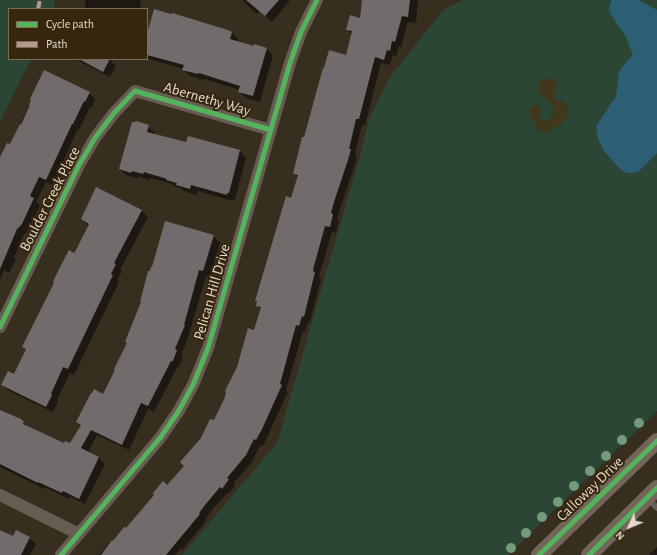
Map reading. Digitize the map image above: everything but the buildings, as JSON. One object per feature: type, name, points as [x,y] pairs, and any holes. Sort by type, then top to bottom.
[{"type":"main road","name":"Calloway Drive","points":[[539,555],[657,441]]},
{"type":"main road","points":[[589,555],[654,498]]},
{"type":"street","name":"Pelican Hill Drive","points":[[61,555],[160,438],[178,412],[193,385],[208,348],[290,63],[301,32],[317,0]]},
{"type":"street","name":"Abernethy Way","points":[[135,91],[271,130]]},
{"type":"street","name":"Boulder Creek Place","points":[[0,326],[79,165],[95,138],[114,113],[135,91]]},
{"type":"street","points":[[0,495],[79,534]]},
{"type":"green space","points":[[0,0],[55,0],[54,8],[8,8],[8,60],[31,60],[0,122]]},
{"type":"green space","points":[[463,0],[657,0],[657,411],[508,555],[182,555],[277,443],[361,152],[369,119],[390,77],[443,10]]},
{"type":"sand","points":[[547,78],[555,80],[557,84],[553,95],[555,99],[564,102],[567,105],[568,114],[561,125],[551,128],[550,131],[543,133],[537,128],[529,112],[531,106],[537,105],[541,110],[541,120],[544,121],[552,118],[554,107],[539,92],[538,88],[541,81]]},
{"type":"water","points":[[612,0],[638,0],[657,10],[657,153],[639,171],[633,173],[626,173],[621,170],[604,151],[598,139],[596,126],[616,96],[621,68],[633,55],[626,37],[610,13],[609,7]]},
{"type":"marked path","points":[[38,8],[40,0]]},
{"type":"cycle path","points":[[61,555],[160,438],[178,412],[193,385],[208,348],[290,63],[301,32],[317,0]]},
{"type":"cycle path","points":[[0,327],[79,165],[95,138],[114,113],[135,91],[271,130]]},
{"type":"cycle path","points":[[539,555],[657,441]]},
{"type":"cycle path","points":[[589,555],[657,488]]}]
